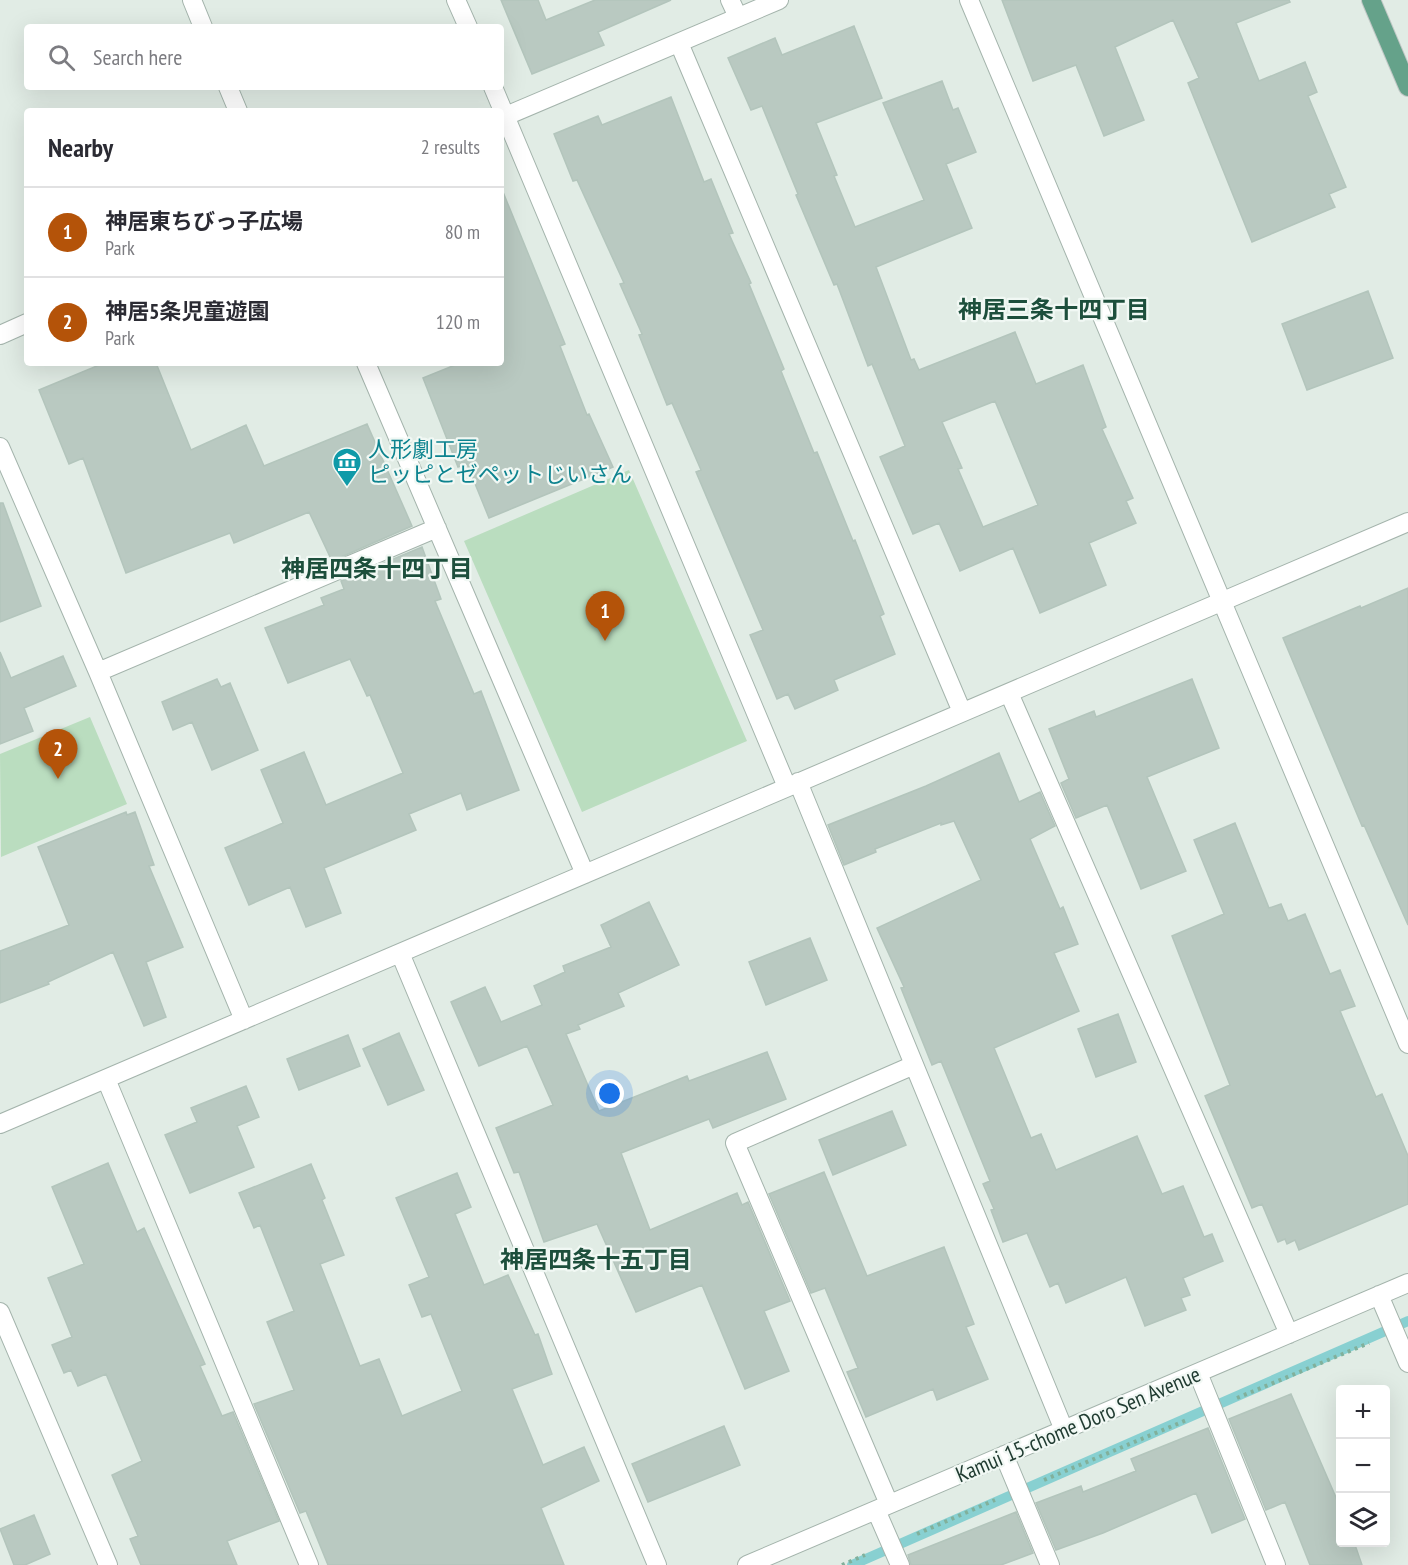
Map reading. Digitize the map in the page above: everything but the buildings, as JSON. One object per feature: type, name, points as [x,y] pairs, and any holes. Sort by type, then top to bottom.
[{"type":"main road","points":[[1371,0],[1408,87]]},
{"type":"street","points":[[192,0],[202,24]]},
{"type":"street","points":[[456,0],[467,24]]},
{"type":"street","points":[[730,0],[738,17]]},
{"type":"street","points":[[504,117],[779,0]]},
{"type":"street","points":[[969,0],[1408,1044]]},
{"type":"street","points":[[679,43],[963,712]]},
{"type":"street","points":[[229,90],[237,108]]},
{"type":"street","points":[[494,90],[500,108]]},
{"type":"street","points":[[504,119],[914,1065],[1064,1430]]},
{"type":"street","points":[[0,335],[24,324]]},
{"type":"street","points":[[367,366],[585,874]]},
{"type":"street","points":[[0,447],[98,672],[244,1020]]},
{"type":"street","points":[[0,1124],[1408,522]]},
{"type":"street","points":[[98,672],[437,528]]},
{"type":"street","points":[[1009,693],[1289,1334]]},
{"type":"street","points":[[400,953],[657,1565]]},
{"type":"street","points":[[900,1565],[883,1507],[735,1143],[914,1065]]},
{"type":"street","points":[[106,1079],[309,1565]]},
{"type":"street","name":"Kamui 15-chome Doro Sen Avenue","points":[[747,1565],[1408,1283]]},
{"type":"street","points":[[1379,1295],[1408,1363]]},
{"type":"street","points":[[0,1312],[108,1565]]},
{"type":"street","points":[[1198,1373],[1276,1565]]},
{"type":"street","points":[[1004,1455],[1050,1565]]},
{"type":"path","points":[[842,1565],[1395,1332]]},
{"type":"green space","points":[[629,470],[747,741],[582,812],[464,541]]},
{"type":"green space","points":[[90,717],[127,804],[1,857],[0,754]]},
{"type":"waterway","points":[[852,1565],[1408,1321]]},
{"type":"place","name":"人形劇工房 ピッピとゼペットじいさん","points":[[347,488]]},
{"type":"place","name":"神居東ちびっ子広場","points":[[605,641]]},
{"type":"place","name":"神居5条児童遊園","points":[[58,779]]},
{"type":"district","name":"神居三条十四丁目","points":[[1054,310]]},
{"type":"district","name":"神居四条十四丁目","points":[[377,569]]},
{"type":"district","name":"神居四条十五丁目","points":[[596,1260]]}]
